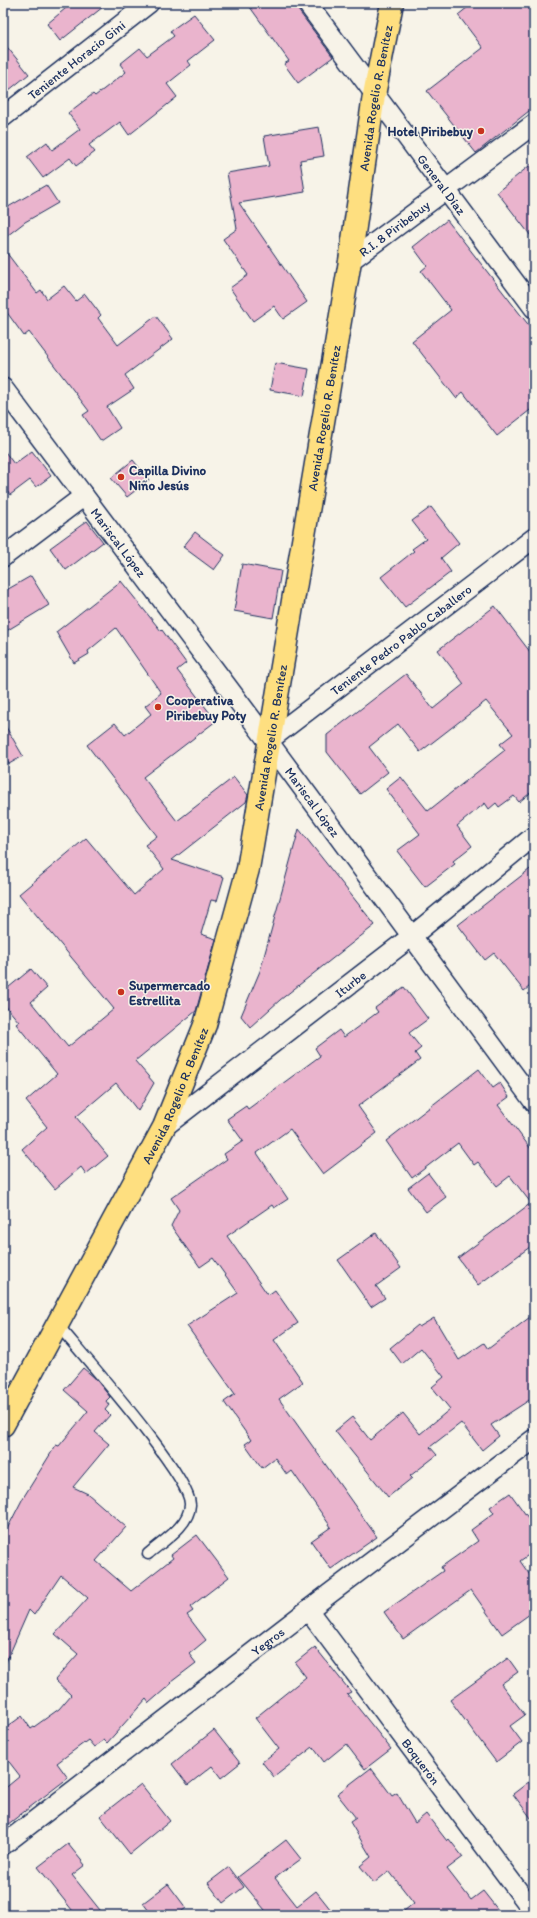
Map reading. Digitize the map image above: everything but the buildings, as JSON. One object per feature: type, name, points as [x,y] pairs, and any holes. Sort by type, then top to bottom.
[{"type":"main road","name":"Avenida Rogelio R. Benítez","points":[[3,1425],[164,1127],[205,1025],[246,877],[350,261],[374,94],[392,3]]},
{"type":"street","name":"Teniente Horacio Gini","points":[[3,117],[149,3]]},
{"type":"street","name":"General Díaz","points":[[307,3],[534,308]]},
{"type":"street","name":"R.I. 8 Piribebuy","points":[[350,261],[534,124]]},
{"type":"street","name":"Mariscal López","points":[[3,388],[268,741],[534,1102]]},
{"type":"street","points":[[3,557],[84,496]]},
{"type":"street","name":"Teniente Pedro Pablo Caballero","points":[[268,741],[534,538]]},
{"type":"street","name":"Iturbe","points":[[164,1127],[412,936],[534,836]]},
{"type":"street","name":"Yegros","points":[[3,1845],[308,1610],[534,1439]]},
{"type":"street","name":"Boquerón","points":[[308,1610],[534,1912]]},
{"type":"lane","points":[[57,1324],[166,1456],[183,1482],[191,1504],[186,1521],[148,1554]]},
{"type":"place","name":"Hotel Piribebuy","points":[[481,131]]},
{"type":"place","name":"Capilla Divino Niño Jesús","points":[[121,477]]},
{"type":"place","name":"Cooperativa Piribebuy Poty","points":[[158,707]]},
{"type":"place","name":"Supermercado Estrellita","points":[[121,992]]}]
